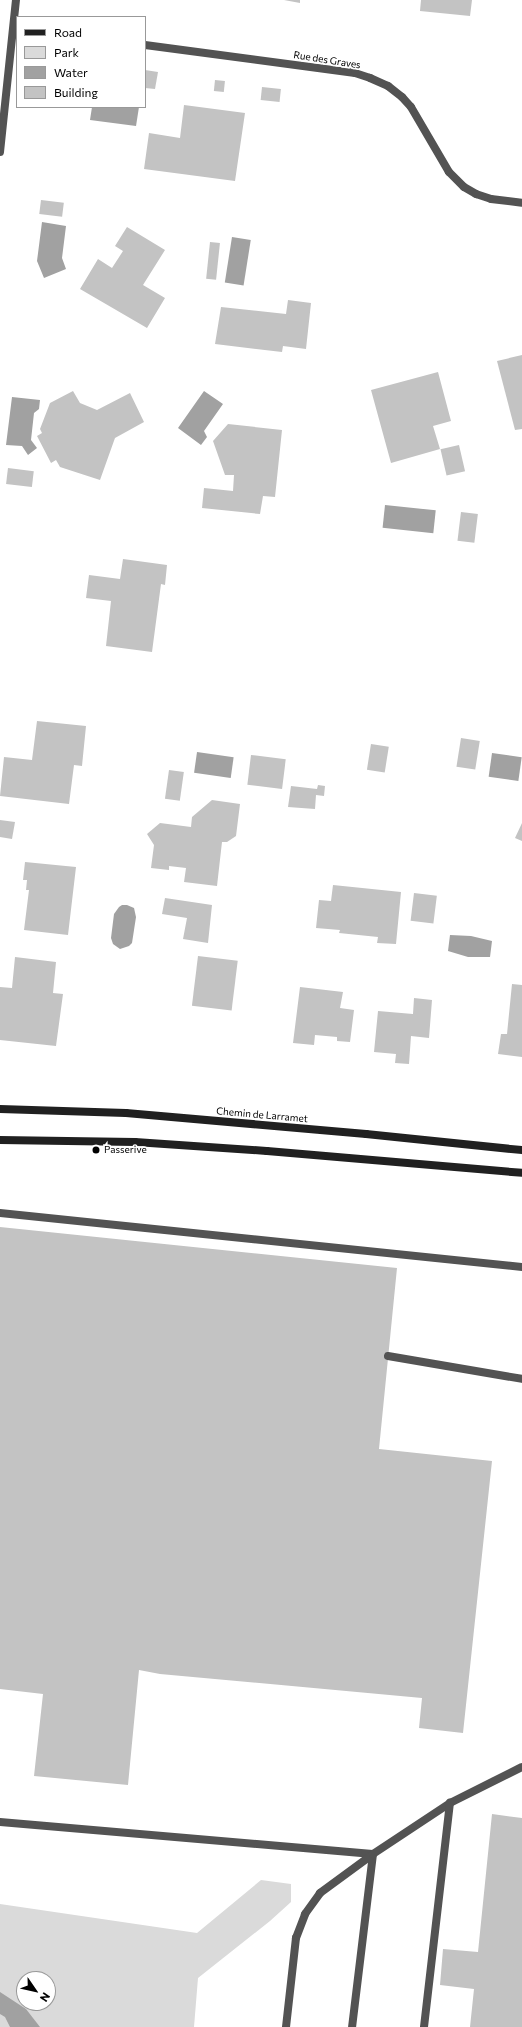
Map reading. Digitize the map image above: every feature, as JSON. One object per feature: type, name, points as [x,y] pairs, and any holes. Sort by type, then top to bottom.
[{"type":"main road","name":"Chemin de Larramet","points":[[0,1108],[126,1113],[366,1134],[522,1150]]},
{"type":"main road","points":[[0,1140],[135,1142],[267,1151],[522,1173]]},
{"type":"street","points":[[0,152],[15,28],[16,0]]},
{"type":"street","name":"Rue des Graves","points":[[146,45],[356,73],[370,78],[388,86],[407,102],[449,172],[464,187],[476,194],[491,199],[522,203]]},
{"type":"street","points":[[0,1213],[522,1267]]},
{"type":"street","points":[[388,1356],[522,1379]]},
{"type":"street","points":[[286,2027],[296,1938],[305,1914],[320,1893],[373,1854],[450,1803],[522,1767]]},
{"type":"street","points":[[424,2027],[450,1803]]},
{"type":"street","points":[[0,1822],[373,1854]]},
{"type":"street","points":[[352,2027],[373,1854]]},
{"type":"green space","points":[[261,1880],[291,1884],[291,1902],[270,1921],[198,1978],[194,2027],[0,2027],[0,1904],[197,1933]]},
{"type":"water","points":[[92,108],[139,108],[136,126],[90,120]]},
{"type":"water","points":[[42,222],[66,226],[62,258],[66,269],[44,278],[37,261]]},
{"type":"water","points":[[232,237],[251,240],[244,285],[225,282]]},
{"type":"water","points":[[204,391],[223,404],[204,431],[207,437],[201,445],[178,428]]},
{"type":"water","points":[[12,397],[40,400],[39,409],[34,413],[31,440],[37,448],[28,455],[22,446],[6,445]]},
{"type":"water","points":[[385,505],[436,510],[433,533],[383,528]]},
{"type":"water","points":[[197,752],[234,757],[231,778],[194,773]]},
{"type":"water","points":[[492,753],[522,757],[518,781],[489,777]]},
{"type":"water","points":[[122,905],[127,905],[134,908],[136,917],[132,943],[129,946],[120,949],[113,944],[111,938],[114,914]]},
{"type":"water","points":[[450,935],[471,936],[492,941],[490,957],[468,957],[448,951]]},
{"type":"water","points":[[0,1992],[16,2002],[16,2011],[28,2011],[40,2027],[10,2027],[5,2017],[0,2014]]},
{"type":"building","points":[[284,0],[300,0],[300,3]]},
{"type":"building","points":[[421,0],[472,0],[470,16],[420,11]]},
{"type":"building","points":[[146,70],[158,72],[155,89],[146,88]]},
{"type":"building","points":[[215,80],[225,81],[224,92],[214,91]]},
{"type":"building","points":[[262,87],[281,89],[280,102],[261,100]]},
{"type":"building","points":[[184,105],[245,113],[235,181],[144,169],[149,133],[180,138]]},
{"type":"building","points":[[41,200],[64,203],[62,217],[39,214]]},
{"type":"building","points":[[127,227],[165,250],[143,285],[165,298],[147,328],[80,289],[98,259],[112,268],[123,251],[115,246]]},
{"type":"building","points":[[210,242],[220,243],[216,280],[206,279]]},
{"type":"building","points":[[288,300],[311,303],[306,349],[283,346],[282,352],[215,344],[221,307],[286,314]]},
{"type":"building","points":[[522,355],[522,429],[515,430],[497,361]]},
{"type":"building","points":[[438,372],[451,421],[433,426],[440,449],[391,463],[371,390]]},
{"type":"building","points":[[73,391],[80,403],[97,410],[130,393],[144,422],[115,438],[100,480],[60,467],[56,460],[51,463],[37,436],[42,433],[40,429],[50,403]]},
{"type":"building","points":[[228,424],[282,430],[275,497],[263,496],[260,514],[202,508],[204,488],[233,491],[234,475],[225,475],[213,441]]},
{"type":"building","points":[[459,445],[465,471],[447,476],[440,449]]},
{"type":"building","points":[[8,468],[34,471],[32,487],[6,484]]},
{"type":"building","points":[[461,512],[478,514],[474,543],[457,541]]},
{"type":"building","points":[[123,559],[167,565],[165,585],[161,584],[152,652],[106,646],[111,601],[86,598],[89,575],[120,579]]},
{"type":"building","points":[[37,721],[86,726],[82,766],[74,765],[69,804],[0,796],[4,757],[32,760]]},
{"type":"building","points":[[461,738],[480,741],[475,770],[456,767]]},
{"type":"building","points":[[371,744],[389,747],[385,772],[367,770]]},
{"type":"building","points":[[251,755],[286,759],[282,789],[247,785]]},
{"type":"building","points":[[169,770],[184,772],[180,801],[165,799]]},
{"type":"building","points":[[318,785],[325,786],[324,796],[316,795],[315,809],[288,807],[291,786],[317,789]]},
{"type":"building","points":[[212,800],[240,804],[236,836],[227,842],[222,842],[217,886],[184,882],[186,868],[169,866],[169,870],[151,868],[154,845],[147,834],[160,823],[191,827],[192,817]]},
{"type":"building","points":[[0,820],[15,822],[12,839],[0,837]]},
{"type":"building","points":[[522,823],[522,841],[515,838]]},
{"type":"building","points":[[25,862],[76,867],[68,935],[24,930],[29,890],[26,890],[27,880],[23,880]]},
{"type":"building","points":[[333,885],[401,892],[396,944],[377,943],[378,937],[339,933],[340,930],[316,928],[319,900],[331,901]]},
{"type":"building","points":[[414,893],[437,896],[433,924],[411,921]]},
{"type":"building","points":[[165,898],[212,905],[208,943],[183,939],[187,918],[162,914]]},
{"type":"building","points":[[198,956],[238,961],[232,1011],[192,1006]]},
{"type":"building","points":[[15,957],[56,962],[53,993],[63,994],[56,1046],[0,1040],[0,987],[12,988]]},
{"type":"building","points":[[512,984],[522,985],[522,1057],[498,1054],[501,1034],[507,1034]]},
{"type":"building","points":[[300,987],[343,992],[340,1008],[354,1010],[350,1042],[337,1041],[337,1037],[315,1035],[314,1045],[293,1043]]},
{"type":"building","points":[[414,998],[432,1000],[429,1038],[411,1036],[409,1064],[395,1063],[396,1054],[374,1052],[378,1011],[413,1014]]},
{"type":"building","points":[[0,1227],[397,1268],[379,1449],[492,1461],[463,1733],[419,1728],[422,1698],[160,1674],[139,1670],[128,1785],[34,1776],[43,1694],[0,1689]]},
{"type":"building","points":[[492,1814],[522,1818],[522,2027],[470,2027],[474,1989],[440,1985],[443,1949],[478,1952]]},
{"type":"place","name":"Passerive","points":[[96,1150]]}]
